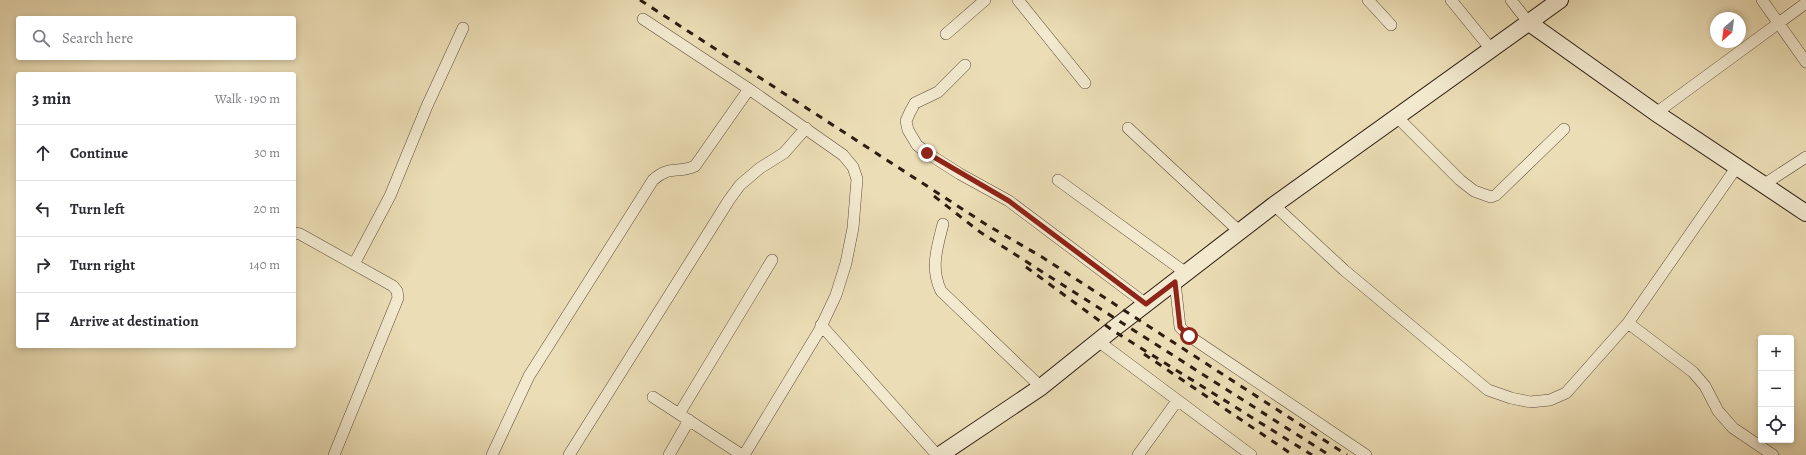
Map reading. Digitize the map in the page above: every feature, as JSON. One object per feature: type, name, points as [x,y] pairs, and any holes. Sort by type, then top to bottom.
[{"type":"street","points":[[946,34],[985,0]]},
{"type":"street","points":[[1018,0],[1085,83]]},
{"type":"street","points":[[1368,0],[1391,25]]},
{"type":"street","points":[[1451,0],[1491,49]]},
{"type":"street","points":[[1511,0],[1528,22],[1656,113],[1806,214]]},
{"type":"street","points":[[822,324],[938,455],[1041,387],[1274,205],[1560,0]]},
{"type":"street","points":[[1762,0],[1806,62]]},
{"type":"street","points":[[1656,113],[1806,3]]},
{"type":"street","points":[[643,19],[748,88],[843,155],[853,167],[857,179],[853,228],[846,263],[836,294],[822,324],[743,455],[653,397]]},
{"type":"street","points":[[354,264],[390,196],[463,28]]},
{"type":"street","points":[[965,65],[938,92],[915,103],[906,121],[908,130],[917,145],[960,174],[1009,201],[1146,304]]},
{"type":"street","points":[[492,455],[529,376],[653,180],[661,173],[670,170],[687,170],[695,166],[748,88]]},
{"type":"street","points":[[1397,117],[1460,180],[1474,191],[1491,197],[1496,195],[1564,130]]},
{"type":"street","points":[[569,455],[729,200],[740,185],[760,168],[784,153],[806,128]]},
{"type":"street","points":[[1128,128],[1240,232]]},
{"type":"street","points":[[1763,186],[1806,157]]},
{"type":"street","points":[[1274,205],[1344,270],[1488,390],[1511,398],[1530,402],[1550,400],[1566,394],[1628,323],[1736,168]]},
{"type":"street","points":[[1058,180],[1181,278]]},
{"type":"street","points":[[943,224],[935,255],[934,270],[941,291],[1041,387]]},
{"type":"street","points":[[296,233],[300,234],[393,286],[397,291],[398,298],[334,455]]},
{"type":"street","points":[[679,414],[772,260]]},
{"type":"street","points":[[1181,278],[1180,327],[1189,336],[1366,455]]},
{"type":"street","points":[[1628,323],[1693,372],[1705,386],[1718,411],[1733,428],[1773,455]]},
{"type":"street","points":[[1098,341],[1251,455]]},
{"type":"street","points":[[1138,455],[1177,401]]},
{"type":"street","points":[[669,455],[689,420]]},
{"type":"railway","points":[[640,0],[987,225],[1042,257],[1347,455]]},
{"type":"railway","points":[[934,196],[980,232],[1329,455]]},
{"type":"railway","points":[[1026,267],[1112,330],[1312,455]]},
{"type":"railway","points":[[1144,354],[1293,455]]},
{"type":"route","points":[[927,153],[960,174],[1009,201],[1146,304],[1175,282],[1180,327],[1189,336]]}]
